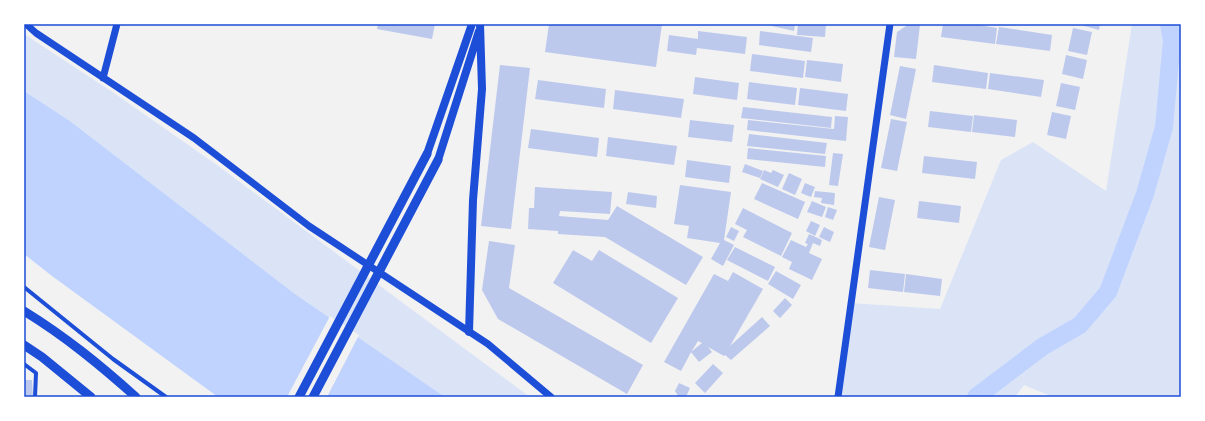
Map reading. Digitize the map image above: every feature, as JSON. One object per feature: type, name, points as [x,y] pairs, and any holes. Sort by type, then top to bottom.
[{"type":"main road","points":[[299,397],[427,154],[472,24]]},
{"type":"main road","points":[[313,397],[438,160],[480,24]]},
{"type":"main road","points":[[469,332],[473,200],[482,89],[480,24]]},
{"type":"main road","points":[[24,311],[54,330],[96,361],[136,397]]},
{"type":"main road","points":[[24,345],[42,357],[91,397]]},
{"type":"street","points":[[26,24],[103,78],[194,138],[309,226],[488,344],[551,397]]},
{"type":"street","points":[[103,78],[117,24]]},
{"type":"street","points":[[838,397],[890,24]]},
{"type":"street","points":[[24,288],[114,359],[166,397]]},
{"type":"street","points":[[24,364],[36,373],[35,397]]},
{"type":"shaded area","points":[[1132,24],[1181,24],[1181,397],[1053,397],[1024,385],[1015,397],[838,397],[851,303],[940,309],[1001,160],[1033,142],[1106,191]]},
{"type":"shaded area","points":[[24,34],[111,91],[217,165],[530,397],[445,397],[295,294],[70,121],[24,91]]},
{"type":"water","points":[[24,91],[70,121],[295,294],[445,397],[218,397],[24,254]]},
{"type":"pier","points":[[330,316],[359,335],[327,397],[287,397]]},
{"type":"building","points":[[378,24],[435,24],[432,39],[377,29]]},
{"type":"building","points":[[549,24],[662,24],[656,67],[545,52]]},
{"type":"building","points":[[763,24],[795,24],[794,31]]},
{"type":"building","points":[[798,24],[826,24],[825,37],[797,35]]},
{"type":"building","points":[[909,24],[920,25],[916,59],[894,57],[897,32]]},
{"type":"building","points":[[943,24],[972,24],[997,28],[995,44],[941,37]]},
{"type":"building","points":[[1077,24],[1100,24],[1099,30]]},
{"type":"building","points":[[999,27],[1052,35],[1050,51],[996,44]]},
{"type":"building","points":[[1073,28],[1092,32],[1087,55],[1068,51]]},
{"type":"building","points":[[698,31],[747,37],[745,54],[697,48],[696,55],[667,51],[669,35],[698,39]]},
{"type":"building","points":[[760,31],[813,38],[811,52],[759,45]]},
{"type":"building","points":[[752,54],[805,61],[803,78],[750,71]]},
{"type":"building","points":[[1066,55],[1087,60],[1083,79],[1062,74]]},
{"type":"building","points":[[807,60],[843,64],[841,82],[805,77]]},
{"type":"building","points":[[500,65],[530,68],[511,229],[481,226]]},
{"type":"building","points":[[934,65],[988,73],[986,89],[932,82]]},
{"type":"building","points":[[900,66],[916,69],[906,119],[890,115]]},
{"type":"building","points":[[990,73],[1044,80],[1041,97],[988,89]]},
{"type":"building","points":[[695,77],[739,83],[737,100],[693,94]]},
{"type":"building","points":[[538,80],[606,89],[604,108],[535,99]]},
{"type":"building","points":[[749,82],[797,88],[795,105],[747,99]]},
{"type":"building","points":[[1061,83],[1080,87],[1075,110],[1056,106]]},
{"type":"building","points":[[800,88],[848,94],[846,111],[798,105]]},
{"type":"building","points":[[615,90],[684,99],[681,118],[613,109]]},
{"type":"building","points":[[743,107],[832,117],[831,128],[741,118]]},
{"type":"building","points":[[930,111],[973,116],[971,132],[928,127]]},
{"type":"building","points":[[1052,112],[1071,116],[1066,139],[1047,135]]},
{"type":"building","points":[[974,115],[1017,120],[1015,137],[972,132]]},
{"type":"building","points":[[835,116],[848,117],[846,141],[747,130],[748,120],[834,129]]},
{"type":"building","points":[[891,119],[907,122],[897,171],[881,168]]},
{"type":"building","points":[[690,120],[734,125],[732,142],[688,137]]},
{"type":"building","points":[[531,129],[599,138],[597,157],[528,148]]},
{"type":"building","points":[[749,134],[827,143],[825,154],[747,146]]},
{"type":"building","points":[[608,137],[677,146],[674,165],[606,156]]},
{"type":"building","points":[[748,148],[826,156],[825,167],[747,159]]},
{"type":"building","points":[[833,153],[843,154],[838,186],[829,185]]},
{"type":"building","points":[[924,156],[977,162],[975,179],[922,173]]},
{"type":"building","points":[[687,160],[731,166],[729,183],[685,177]]},
{"type":"building","points":[[745,164],[763,171],[760,178],[742,172]]},
{"type":"building","points":[[764,170],[771,173],[773,170],[784,175],[778,187],[760,179]]},
{"type":"building","points":[[789,173],[802,179],[795,195],[782,189]]},
{"type":"building","points":[[762,183],[805,202],[798,219],[754,199]]},
{"type":"building","points":[[805,183],[815,187],[811,197],[801,193]]},
{"type":"building","points":[[680,185],[731,192],[724,240],[734,245],[723,266],[711,259],[720,243],[687,238],[689,226],[674,224]]},
{"type":"building","points":[[535,187],[612,192],[610,214],[560,211],[559,216],[608,220],[617,206],[703,257],[686,285],[605,237],[558,234],[558,231],[528,229],[529,208],[534,208]]},
{"type":"building","points":[[815,191],[835,193],[834,205],[821,203],[822,198],[814,197]]},
{"type":"building","points":[[628,192],[657,196],[656,208],[626,204]]},
{"type":"building","points":[[879,197],[895,200],[885,250],[869,247]]},
{"type":"building","points":[[812,201],[826,207],[822,217],[807,212]]},
{"type":"building","points":[[919,201],[961,206],[959,223],[917,218]]},
{"type":"building","points":[[828,207],[837,210],[833,220],[825,217]]},
{"type":"building","points":[[743,208],[792,233],[781,256],[743,237],[747,230],[735,224]]},
{"type":"building","points":[[811,221],[820,225],[815,236],[806,231]]},
{"type":"building","points":[[731,227],[739,231],[734,241],[726,237]]},
{"type":"building","points":[[824,227],[834,232],[830,242],[819,237]]},
{"type":"building","points":[[809,234],[822,240],[820,246],[813,243],[809,253],[822,259],[812,280],[789,269],[792,262],[782,257],[791,240],[806,247],[808,244],[805,243]]},
{"type":"building","points":[[489,241],[515,245],[509,288],[643,365],[627,394],[498,319],[482,290]]},
{"type":"building","points":[[735,247],[775,267],[768,281],[727,260]]},
{"type":"building","points":[[573,250],[592,261],[599,250],[678,298],[651,343],[553,283]]},
{"type":"building","points":[[870,270],[905,274],[903,292],[868,288]]},
{"type":"building","points":[[776,271],[801,285],[793,299],[768,284]]},
{"type":"building","points":[[733,272],[763,289],[730,346],[762,317],[770,326],[731,360],[725,355],[724,356],[708,347],[712,352],[699,362],[691,352],[681,371],[664,362],[714,274],[728,281]],"holes":[[[698,341],[702,343],[691,352]]]},
{"type":"building","points":[[906,274],[942,279],[940,296],[904,292]]},
{"type":"building","points":[[785,298],[792,305],[780,318],[773,311]]},
{"type":"building","points":[[713,364],[723,373],[705,393],[695,383]]},
{"type":"building","points":[[24,380],[32,380],[33,397],[24,397]]},
{"type":"building","points":[[679,383],[690,388],[686,397],[679,397],[675,391]]},
{"type":"waterway","points":[[976,397],[1042,347],[1080,325],[1108,292],[1145,194],[1164,127],[1172,40],[1169,24]]}]
